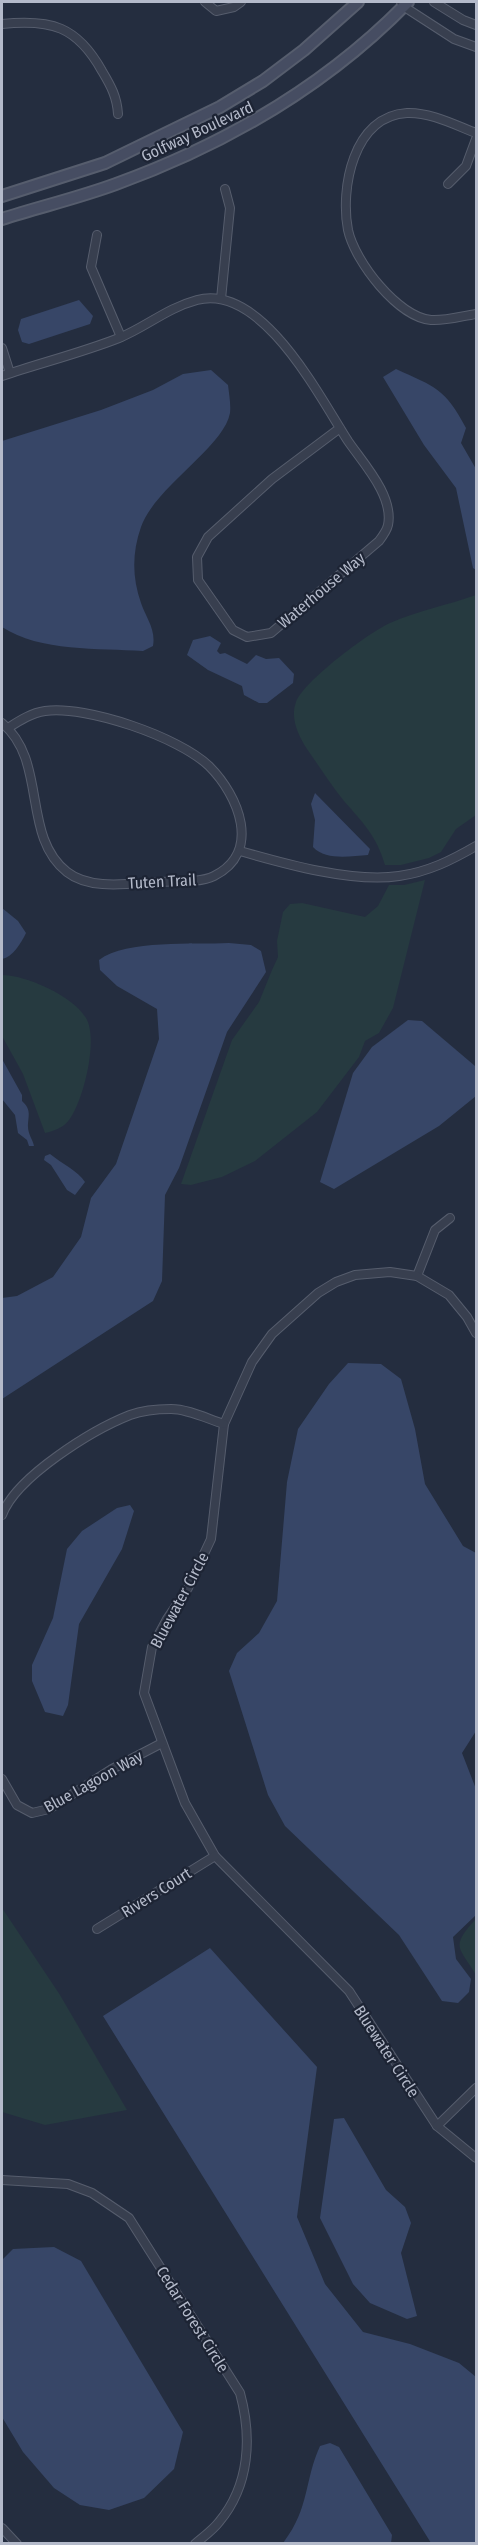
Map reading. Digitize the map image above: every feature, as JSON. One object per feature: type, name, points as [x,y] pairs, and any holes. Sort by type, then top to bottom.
[{"type":"street","points":[[205,2],[216,11],[234,7],[241,2]]},
{"type":"street","name":"Golfway Boulevard","points":[[2,196],[105,163],[220,107],[263,81],[304,50],[358,2]]},
{"type":"street","points":[[434,2],[463,20],[477,25]]},
{"type":"street","points":[[404,3],[453,39],[477,47]]},
{"type":"street","name":"Golfway Boulevard","points":[[2,219],[113,185],[232,135],[282,106],[326,75],[404,3]]},
{"type":"street","points":[[2,24],[30,21],[74,34],[91,51],[112,88],[117,98],[118,114]]},
{"type":"street","points":[[477,133],[436,117],[405,113],[378,123],[364,136],[354,161],[346,199],[349,231],[357,253],[379,284],[402,309],[430,320],[477,314]]},
{"type":"street","points":[[448,184],[466,166],[477,139]]},
{"type":"street","points":[[2,348],[6,375],[121,337],[167,310],[199,299],[221,298],[230,208],[225,189]]},
{"type":"street","points":[[97,235],[91,267],[121,337]]},
{"type":"street","name":"Waterhouse Way","points":[[221,298],[261,319],[278,335],[340,428],[387,501],[388,525],[379,541],[271,633],[247,637],[233,630],[198,580],[197,557],[208,537],[272,479],[340,428]]},
{"type":"street","name":"Tuten Trail","points":[[45,711],[96,714],[163,737],[208,765],[232,794],[241,824],[240,851],[230,866],[212,877],[97,884],[69,874],[47,848],[26,758],[5,725],[45,711]]},
{"type":"street","points":[[240,851],[303,868],[347,875],[398,876],[446,864],[477,846]]},
{"type":"street","points":[[417,1276],[435,1230],[450,1218]]},
{"type":"street","name":"Bluewater Circle","points":[[477,1333],[449,1295],[417,1276],[390,1272],[355,1275],[318,1293],[272,1334],[252,1362],[224,1424],[210,1539],[188,1588],[166,1618],[152,1647],[144,1694],[185,1803],[215,1856],[349,1991],[437,2126],[477,2158]]},
{"type":"street","points":[[2,1515],[15,1492],[33,1475],[93,1435],[132,1414],[172,1408],[224,1424]]},
{"type":"street","name":"Blue Lagoon Way","points":[[2,1779],[17,1804],[32,1813],[49,1809],[112,1769],[162,1743]]},
{"type":"street","name":"Rivers Court","points":[[97,1929],[215,1856]]},
{"type":"street","points":[[437,2126],[477,2088]]},
{"type":"street","name":"Cedar Forest Circle","points":[[2,2180],[68,2184],[92,2193],[129,2217],[240,2393],[246,2415],[249,2446],[241,2483],[220,2521],[195,2544]]},
{"type":"street","points":[[2,2528],[17,2544]]},
{"type":"shaded area","points":[[476,595],[476,815],[456,829],[441,852],[429,858],[401,865],[385,865],[369,830],[339,795],[304,744],[294,720],[296,702],[301,693],[323,670],[380,628],[411,615]]},
{"type":"shaded area","points":[[425,880],[393,1008],[379,1033],[365,1041],[359,1057],[317,1112],[255,1161],[222,1177],[191,1185],[181,1184],[232,1040],[259,1002],[278,957],[277,941],[283,912],[290,904],[302,903],[365,917],[378,906],[389,885],[404,885]]},
{"type":"shaded area","points":[[2,975],[36,983],[60,995],[80,1010],[90,1028],[88,1070],[79,1099],[67,1123],[52,1131],[45,1133],[23,1074],[2,1036]]},
{"type":"shaded area","points":[[2,1908],[60,1995],[127,2110],[45,2125],[2,2112]]},
{"type":"shaded area","points":[[476,1919],[476,1975],[462,1953],[460,1942]]},
{"type":"water","points":[[79,300],[93,316],[90,324],[29,344],[22,342],[18,330],[21,319]]},
{"type":"water","points":[[396,369],[438,390],[452,404],[466,428],[461,443],[476,469],[476,570],[473,568],[456,488],[424,445],[383,377]]},
{"type":"water","points":[[211,370],[228,385],[230,413],[225,426],[216,440],[160,497],[141,527],[136,546],[134,565],[136,584],[152,629],[153,646],[143,651],[52,645],[17,635],[2,627],[2,441],[101,410],[153,390],[183,374]]},
{"type":"water","points":[[210,636],[221,643],[217,651],[220,654],[225,653],[247,664],[256,655],[266,659],[279,658],[294,674],[293,683],[267,703],[259,703],[244,695],[242,686],[208,670],[187,655],[193,640]]},
{"type":"water","points":[[315,793],[370,849],[368,855],[332,856],[313,847],[315,820],[311,804]]},
{"type":"water","points":[[2,908],[18,921],[26,933],[13,953],[2,959]]},
{"type":"water","points":[[229,943],[251,945],[261,951],[266,972],[227,1032],[179,1168],[165,1195],[162,1281],[153,1301],[2,1399],[2,1298],[17,1296],[53,1277],[81,1237],[91,1198],[116,1164],[159,1039],[157,1009],[117,986],[100,970],[99,960],[111,953],[143,946]]},
{"type":"water","points":[[408,1020],[422,1021],[475,1066],[476,1096],[439,1126],[334,1189],[320,1182],[353,1073],[372,1047]]},
{"type":"water","points":[[2,1059],[28,1110],[28,1130],[34,1146],[29,1146],[27,1140],[18,1133],[15,1115],[2,1099]]},
{"type":"water","points":[[50,1154],[85,1182],[75,1195],[67,1190],[51,1165],[44,1160],[45,1156]]},
{"type":"water","points":[[348,1363],[381,1364],[401,1379],[415,1429],[425,1484],[463,1546],[476,1553],[476,1731],[462,1753],[476,1789],[476,1915],[453,1937],[456,1959],[471,1979],[469,1992],[458,2003],[442,2001],[399,1935],[285,1826],[268,1795],[229,1671],[237,1653],[259,1633],[277,1601],[287,1482],[298,1429],[329,1384]]},
{"type":"water","points":[[130,1505],[134,1511],[122,1549],[79,1624],[68,1705],[63,1716],[45,1712],[32,1681],[32,1665],[53,1618],[67,1549],[82,1531],[117,1508]]},
{"type":"water","points":[[210,1948],[317,2067],[297,2217],[325,2284],[363,2332],[410,2344],[459,2363],[476,2377],[476,2543],[431,2543],[103,2016]]},
{"type":"water","points":[[344,2118],[386,2190],[405,2207],[411,2223],[401,2253],[417,2316],[407,2319],[370,2303],[353,2284],[320,2218],[334,2119]]},
{"type":"water","points":[[54,2247],[81,2261],[183,2432],[174,2469],[144,2498],[109,2510],[80,2505],[54,2488],[23,2452],[2,2417],[2,2260],[13,2249]]},
{"type":"water","points":[[330,2443],[339,2447],[392,2535],[391,2543],[283,2543],[298,2518],[320,2446]]}]
